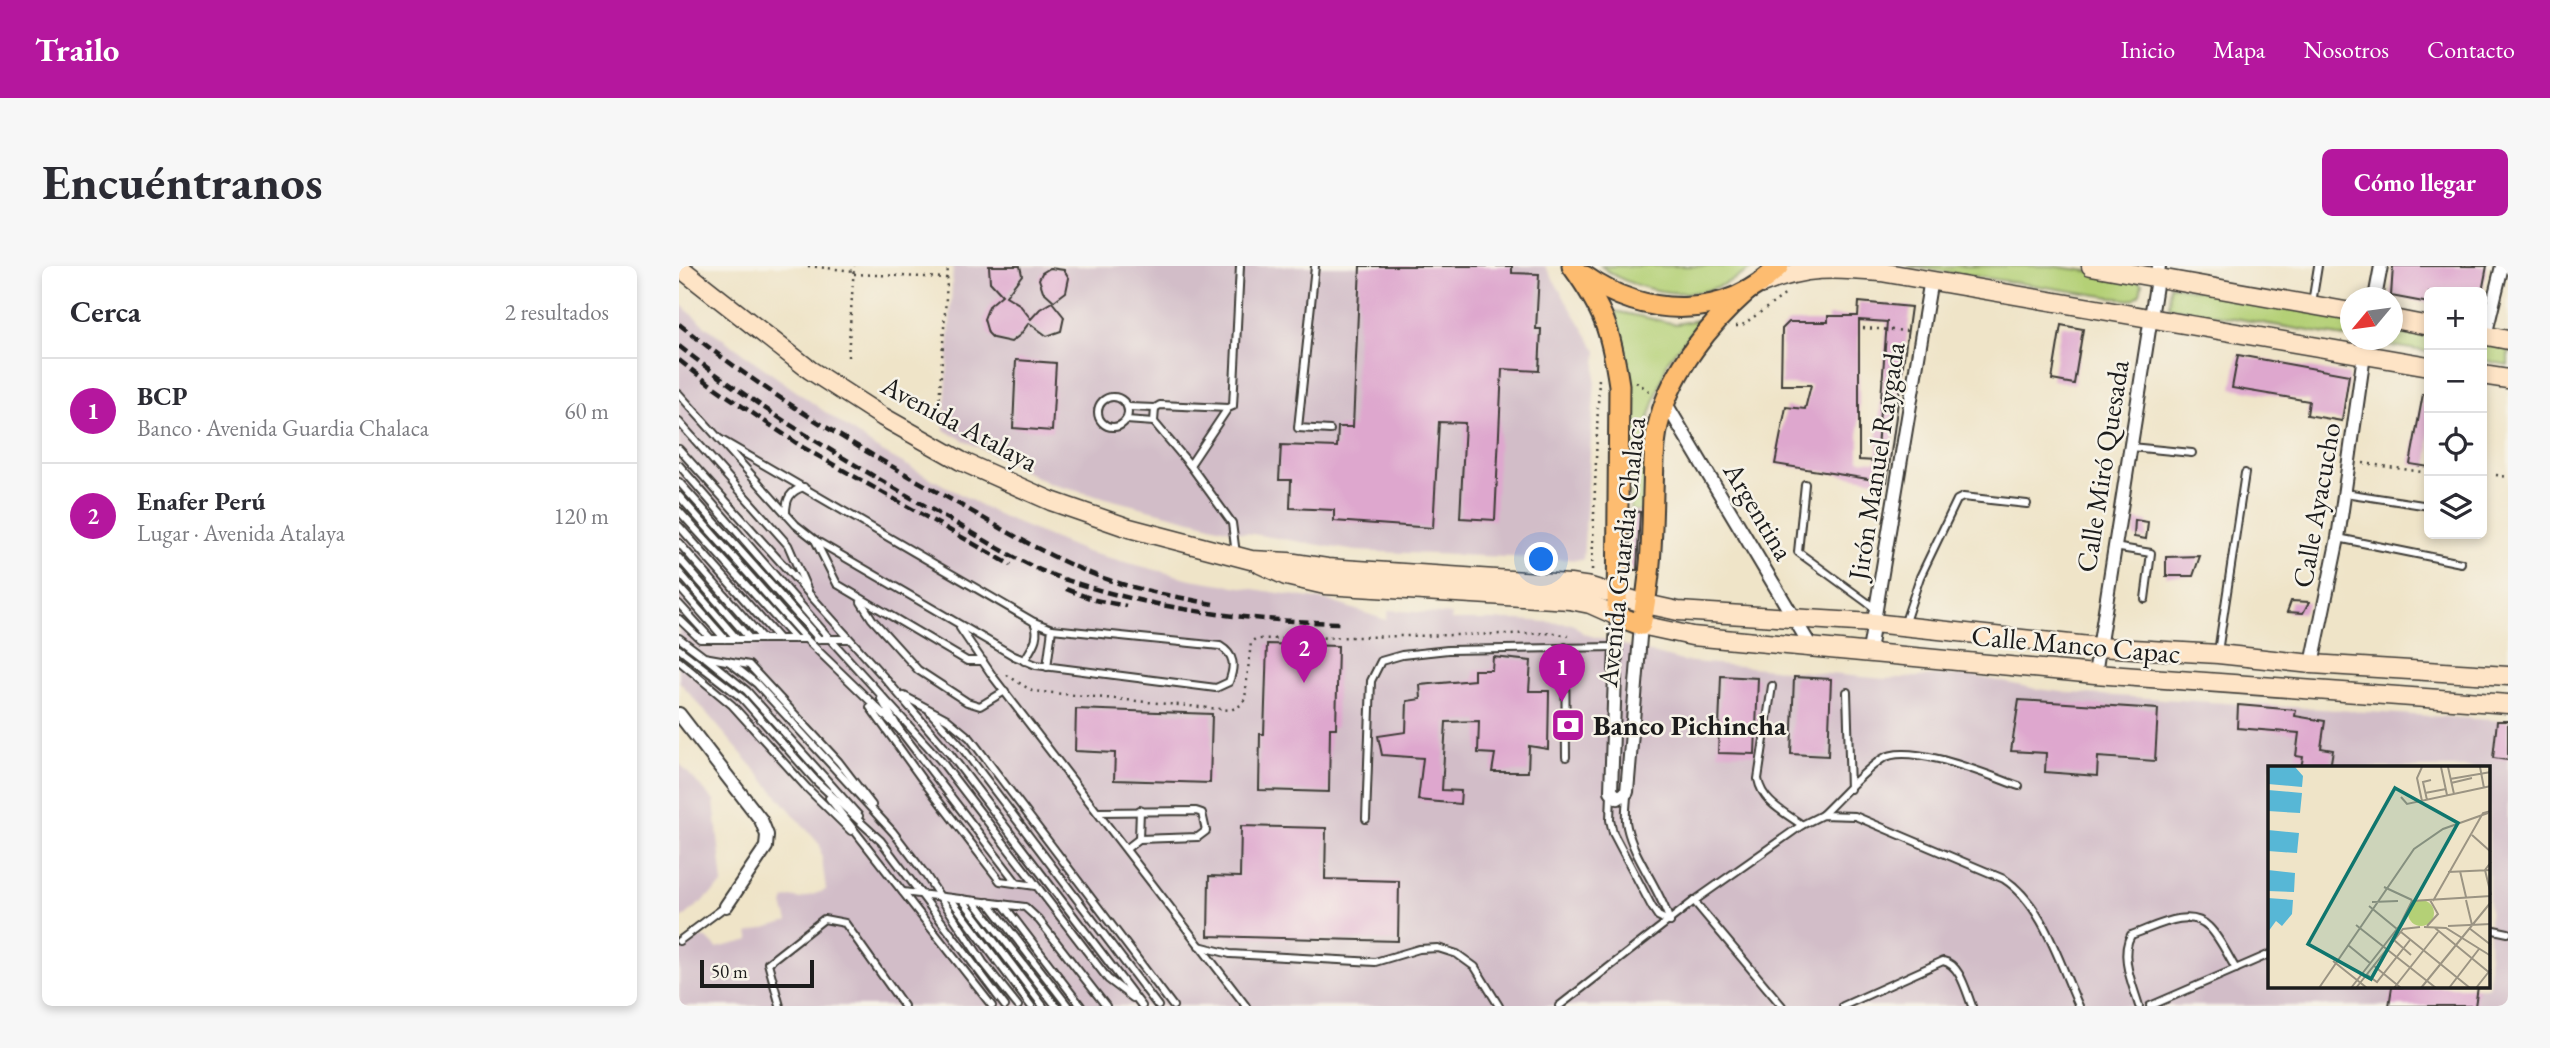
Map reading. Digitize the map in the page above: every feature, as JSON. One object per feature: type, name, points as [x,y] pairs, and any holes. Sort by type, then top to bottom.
[{"type":"main road","points":[[1573,266],[1603,289],[1633,301],[1661,307],[1702,307],[1791,273],[1810,270],[1868,271],[1931,279],[2424,365]]},
{"type":"main road","name":"Avenida Guardia Chalaca","points":[[1573,266],[1604,315],[1608,368],[1619,405],[1617,616]]},
{"type":"main road","points":[[1749,290],[1779,266]]},
{"type":"main road","points":[[2091,266],[2158,271],[2340,310]]},
{"type":"main road","name":"Avenida Atalaya","points":[[679,267],[810,370],[884,417],[961,461],[1051,501],[1103,519],[1243,558],[1286,576],[1325,585],[1570,600],[1590,604],[1641,625]]},
{"type":"main road","name":"Avenida Guardia Chalaca","points":[[1641,625],[1651,570],[1655,443],[1665,402],[1685,364],[1711,326],[1749,290]]},
{"type":"main road","points":[[2403,322],[2424,325]]},
{"type":"main road","points":[[2487,336],[2508,340]]},
{"type":"main road","points":[[2487,376],[2508,379]]},
{"type":"main road","name":"Avenida Atalaya","points":[[1243,558],[1591,587],[1646,604]]},
{"type":"main road","name":"Calle Manco Capac","points":[[1646,604],[1678,611],[1795,619],[1875,616],[1904,626],[2099,647],[2508,676]]},
{"type":"main road","name":"Calle Manco Capac","points":[[1641,625],[1692,636],[1810,645],[2095,674],[2508,704]]},
{"type":"street","points":[[2377,287],[2381,266]]},
{"type":"street","points":[[2487,324],[2502,266]]},
{"type":"street","name":"Calle Miró Quesada","points":[[2095,674],[2158,271]]},
{"type":"street","name":"Jirón Manuel Raygada","points":[[1869,651],[1931,279]]},
{"type":"street","name":"Calle Ayacucho","points":[[2312,664],[2351,461],[2364,355]]},
{"type":"street","name":"Argentina","points":[[1665,402],[1810,645]]},
{"type":"street","name":"Avenida Guardia Chalaca","points":[[1611,791],[1617,616]]},
{"type":"street","name":"Avenida Guardia Chalaca","points":[[1627,792],[1641,625]]},
{"type":"street","points":[[1613,704],[1634,705]]},
{"type":"street","points":[[679,714],[761,820],[767,835],[766,847],[726,906]]},
{"type":"street","points":[[1611,791],[1618,799],[1627,792]]},
{"type":"lane","points":[[1154,422],[1126,420],[1115,427],[1108,426],[1099,417],[1098,410],[1100,404],[1112,397],[1118,397],[1128,407],[1233,406],[1240,266]]},
{"type":"lane","points":[[1315,266],[1298,428],[1330,430]]},
{"type":"lane","points":[[2312,305],[2318,266]]},
{"type":"lane","points":[[679,394],[718,438],[786,513],[815,540],[1024,661],[1047,667],[1216,688],[1229,682],[1235,667],[1230,652],[1220,646],[1052,629],[1034,622],[718,438]]},
{"type":"lane","points":[[1126,420],[1128,407]]},
{"type":"lane","points":[[1155,408],[1154,422],[1231,523],[1243,558]]},
{"type":"lane","points":[[1190,466],[1228,408]]},
{"type":"lane","points":[[679,422],[788,545],[811,598]]},
{"type":"lane","points":[[2130,446],[2192,453]]},
{"type":"lane","points":[[679,450],[899,693],[950,754],[1142,1006]]},
{"type":"lane","points":[[679,464],[830,639],[941,761],[1108,979],[1142,1006]]},
{"type":"lane","points":[[2218,654],[2245,473]]},
{"type":"lane","points":[[679,482],[819,639]]},
{"type":"lane","points":[[1805,484],[1798,552],[1875,616]]},
{"type":"lane","points":[[786,513],[789,495],[804,486]]},
{"type":"lane","points":[[2345,492],[2424,505]]},
{"type":"lane","points":[[679,496],[806,639],[899,729]]},
{"type":"lane","points":[[1904,626],[1920,577],[1957,500],[1963,498],[2027,504]]},
{"type":"lane","points":[[679,511],[795,639]]},
{"type":"lane","points":[[679,526],[779,639]]},
{"type":"lane","points":[[2338,538],[2461,563]]},
{"type":"lane","points":[[815,540],[837,584],[967,661],[983,661]]},
{"type":"lane","points":[[679,543],[763,639]]},
{"type":"lane","points":[[2114,547],[2151,553],[2145,600]]},
{"type":"lane","points":[[679,558],[750,639]]},
{"type":"lane","points":[[679,572],[737,639]]},
{"type":"lane","points":[[679,587],[725,639]]},
{"type":"lane","points":[[858,598],[872,619],[918,670],[957,696],[980,706],[1005,691]]},
{"type":"lane","points":[[679,604],[711,639]]},
{"type":"lane","points":[[679,619],[700,639],[849,639]]},
{"type":"lane","points":[[1024,661],[1037,638],[1034,622]]},
{"type":"lane","points":[[958,625],[1005,691],[1246,1006]]},
{"type":"lane","points":[[1047,667],[1052,629]]},
{"type":"lane","points":[[679,638],[747,691],[881,841],[1005,1006]]},
{"type":"lane","points":[[1565,647],[1566,757]]},
{"type":"lane","points":[[1366,820],[1371,681],[1381,661],[1402,655],[1448,650],[1615,647]]},
{"type":"lane","points":[[679,649],[742,698],[816,781],[992,1006]]},
{"type":"lane","points":[[704,657],[728,661],[757,684],[893,832],[940,896],[983,962],[1018,1006]]},
{"type":"lane","points":[[679,661],[732,705],[807,788],[870,849]]},
{"type":"lane","points":[[872,684],[899,729],[1017,883]]},
{"type":"lane","points":[[1772,686],[1758,779],[1760,791],[1802,825]]},
{"type":"lane","points":[[1847,692],[1850,789]]},
{"type":"lane","points":[[899,693],[947,719],[969,738],[1173,1006]]},
{"type":"lane","points":[[861,694],[1000,881],[1036,886]]},
{"type":"lane","points":[[926,708],[960,746],[1158,1006]]},
{"type":"lane","points":[[1559,1006],[1695,901],[1802,825],[1822,815],[1884,757],[1901,753],[1933,757],[2019,786]]},
{"type":"lane","points":[[816,781],[881,841]]},
{"type":"lane","points":[[1611,791],[1610,820],[1613,833],[1658,916],[1670,922]]},
{"type":"lane","points":[[1627,792],[1626,823],[1630,839],[1661,897],[1670,922]]},
{"type":"lane","points":[[1139,839],[1140,810]]},
{"type":"lane","points":[[1098,812],[1196,810],[1205,818],[1206,831],[1198,837],[1139,839],[1126,849]]},
{"type":"lane","points":[[1822,815],[1854,816],[2004,879],[2019,889],[2035,910],[2079,1006]]},
{"type":"lane","points":[[903,892],[1025,907],[1039,920],[1107,1006]]},
{"type":"lane","points":[[950,897],[1031,1006]]},
{"type":"lane","points":[[962,899],[1043,1006]]},
{"type":"lane","points":[[974,901],[1056,1006]]},
{"type":"lane","points":[[1695,901],[1781,1006]]},
{"type":"lane","points":[[988,902],[1069,1006]]},
{"type":"lane","points":[[1003,904],[1081,1006]]},
{"type":"lane","points":[[679,941],[726,906]]},
{"type":"lane","points":[[2140,1006],[2127,961],[2126,943],[2131,935],[2185,917],[2198,919],[2209,927],[2236,969]]},
{"type":"lane","points":[[780,1006],[768,963],[824,919],[845,923],[904,1006]]},
{"type":"lane","points":[[1199,946],[1230,954],[1375,962],[1419,949],[1438,948],[1457,954],[1475,967],[1499,1006]]},
{"type":"lane","points":[[2150,1006],[2268,955]]},
{"type":"lane","points":[[1843,1006],[1943,961],[1951,962],[1956,969],[1972,1006]]},
{"type":"path","points":[[808,266],[947,278]]},
{"type":"path","points":[[939,405],[948,266]]},
{"type":"path","points":[[848,357],[853,269]]},
{"type":"path","points":[[1711,326],[1741,326],[1794,289]]},
{"type":"path","points":[[1863,328],[1922,332]]},
{"type":"path","points":[[1591,587],[1608,368],[1665,402]]},
{"type":"path","points":[[2351,461],[2424,472]]},
{"type":"path","points":[[2496,475],[2508,477]]},
{"type":"path","points":[[1007,676],[1032,691],[1231,710],[1241,705],[1245,699],[1251,642],[1255,639],[1556,633],[1572,637],[1589,647]]},
{"type":"shaded area","points":[[953,266],[1545,266],[1597,351],[1583,560],[1356,551],[1234,531],[1050,484],[944,430]]},
{"type":"shaded area","points":[[679,303],[705,326],[877,449],[1002,517],[1086,552],[1191,579],[1329,601],[1386,620],[1389,610],[1452,615],[1451,620],[1519,620],[1573,624],[1584,634],[1682,661],[1885,679],[1974,676],[2070,693],[2508,721],[2508,1006],[679,1006],[679,952],[699,937],[707,938],[717,948],[750,940],[748,933],[788,921],[783,905],[785,899],[800,899],[826,890],[820,845],[679,681]]},
{"type":"shaded area","points":[[679,763],[714,801],[723,884],[679,921]]},
{"type":"green space","points":[[1601,266],[1755,266],[1717,287],[1683,293],[1639,286]]},
{"type":"green space","points":[[1908,266],[2051,266],[2133,277],[2142,284],[2136,298],[2130,300]]},
{"type":"green space","points":[[2170,285],[2340,316],[2340,336],[2169,307]]},
{"type":"green space","points":[[1615,311],[1676,324],[1702,319],[1668,360],[1647,424],[1645,512],[1631,511],[1632,402],[1625,352]]},
{"type":"green space","points":[[2403,327],[2424,331],[2424,351],[2403,348]]},
{"type":"green space","points":[[2487,342],[2508,346],[2508,365],[2487,361]]},
{"type":"building","points":[[989,266],[1020,266],[1022,275],[1006,296],[1019,304],[1031,319],[1040,309],[1052,302],[1064,317],[1061,331],[1047,336],[1029,323],[1011,342],[993,338],[988,333],[984,319],[989,306],[1002,295],[990,282]]},
{"type":"building","points":[[1360,266],[1512,266],[1512,273],[1539,274],[1536,329],[1541,329],[1539,371],[1502,369],[1495,520],[1460,518],[1465,423],[1439,422],[1433,528],[1334,521],[1334,510],[1290,508],[1291,480],[1279,480],[1281,445],[1337,447],[1338,427],[1353,427]]},
{"type":"building","points":[[2393,266],[2487,266],[2483,287],[2424,287],[2424,302],[2403,298],[2403,287],[2392,287]]},
{"type":"building","points":[[1050,268],[1064,270],[1069,278],[1066,292],[1054,301],[1043,291],[1039,279],[1042,273]]},
{"type":"building","points":[[1859,302],[1911,307],[1887,482],[1775,464],[1786,407],[1805,409],[1811,385],[1781,385],[1782,329],[1789,322],[1828,322],[1828,316],[1858,316]],"holes":[[[1859,320],[1887,322],[1876,461],[1859,460]]]},
{"type":"building","points":[[2061,325],[2083,329],[2074,384],[2052,380]]},
{"type":"building","points":[[2238,355],[2349,375],[2342,421],[2307,415],[2309,401],[2232,388]]},
{"type":"building","points":[[1016,360],[1056,363],[1052,431],[1013,428]]},
{"type":"building","points":[[2423,394],[2424,394],[2424,466],[2410,464]]},
{"type":"building","points":[[1631,511],[1640,512],[1637,570],[1630,570]]},
{"type":"building","points":[[2135,520],[2148,522],[2146,539],[2134,537]]},
{"type":"building","points":[[2200,556],[2193,576],[2166,576],[2166,557]]},
{"type":"building","points":[[2291,601],[2309,602],[2303,613],[2287,612]]},
{"type":"building","points":[[1267,644],[1338,646],[1336,728],[1330,728],[1329,792],[1259,790]]},
{"type":"building","points":[[1493,657],[1531,661],[1529,691],[1549,691],[1548,749],[1529,746],[1528,772],[1492,772],[1495,754],[1478,753],[1479,721],[1446,722],[1442,790],[1461,791],[1460,804],[1418,800],[1423,758],[1382,755],[1378,736],[1406,732],[1407,701],[1421,699],[1420,685],[1474,680],[1474,670],[1492,670]]},
{"type":"building","points":[[1721,676],[1758,678],[1755,754],[1718,753]]},
{"type":"building","points":[[1794,677],[1831,679],[1828,756],[1791,754]]},
{"type":"building","points":[[2019,700],[2158,709],[2155,761],[2098,757],[2097,776],[2045,772],[2046,753],[2011,751]]},
{"type":"building","points":[[2238,705],[2296,710],[2295,716],[2325,721],[2321,748],[2333,750],[2330,766],[2301,766],[2303,757],[2296,756],[2299,733],[2237,728]]},
{"type":"building","points":[[1076,709],[1212,714],[1210,783],[1114,780],[1115,753],[1075,751]]},
{"type":"building","points":[[2497,721],[2508,721],[2508,760],[2493,758]]},
{"type":"building","points":[[1241,826],[1326,828],[1325,879],[1399,881],[1398,941],[1208,936],[1209,876],[1240,877]]},
{"type":"building","points":[[2392,988],[2478,988],[2475,1006],[2389,1006]]},
{"type":"railway","points":[[679,324],[744,373],[811,418],[1036,548],[1090,573],[1120,583],[1213,604]]},
{"type":"railway","points":[[679,346],[742,393],[875,477],[998,548],[1055,576],[1125,597],[1197,611],[1343,623]]},
{"type":"railway","points":[[679,360],[804,448],[1011,565]]},
{"type":"railway","points":[[1066,589],[1095,600],[1126,606]]},
{"type":"place","name":"Enafer Perú","points":[[1304,683]]},
{"type":"place","name":"BCP","points":[[1562,702]]},
{"type":"place","name":"Banco Pichincha","points":[[1568,725]]}]
